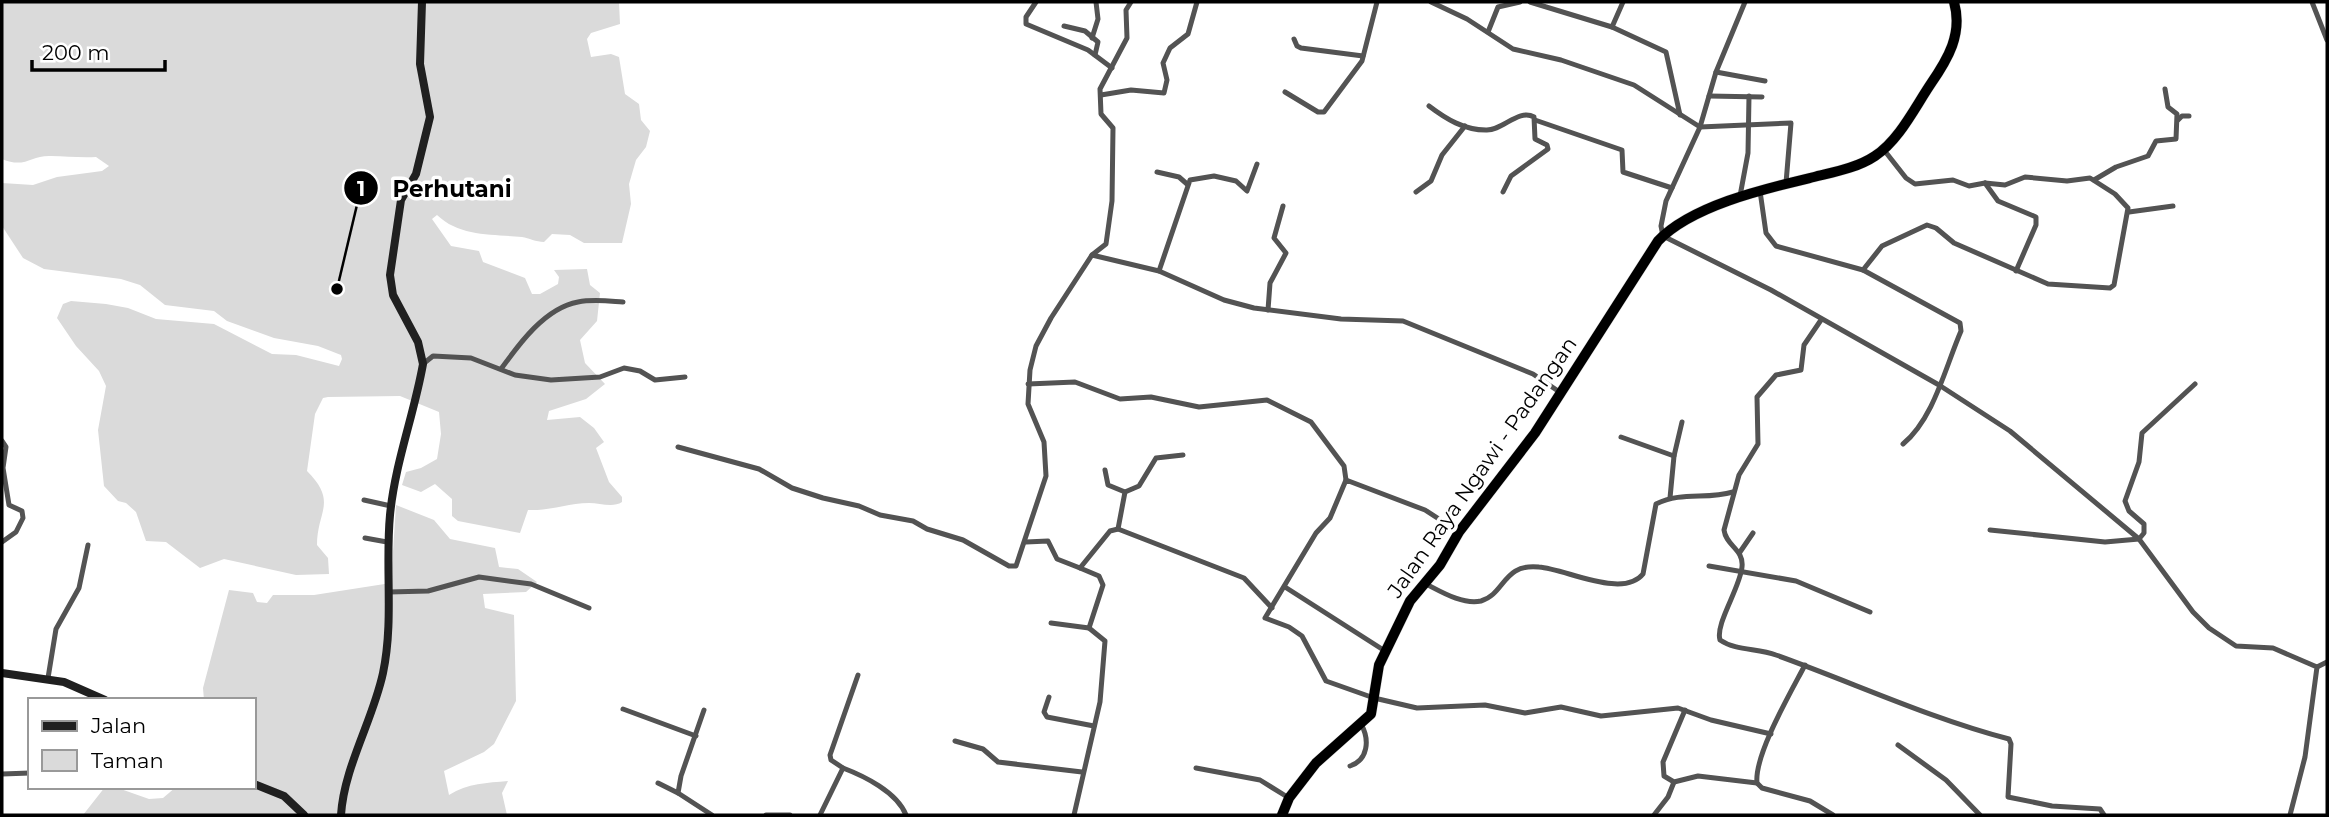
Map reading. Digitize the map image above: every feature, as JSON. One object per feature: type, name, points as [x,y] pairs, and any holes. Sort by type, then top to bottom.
[{"type":"highway","name":"Jalan Raya Ngawi - Padangan","points":[[1282,815],[1289,798],[1323,756],[1371,714],[1377,670],[1410,601],[1440,565],[1459,532],[1521,453],[1662,236],[1678,225],[1740,196],[1856,166],[1884,150],[1915,109],[1951,50],[1958,27],[1954,2]]},
{"type":"street","points":[[341,815],[345,792],[383,673],[390,606],[387,542],[391,506],[423,364],[418,342],[394,295],[390,275],[401,201],[416,174],[430,117],[420,64],[422,2]]},
{"type":"street","points":[[1036,2],[1025,19],[1026,24],[1096,55],[1112,68]]},
{"type":"street","points":[[1092,38],[1098,19],[1096,2]]},
{"type":"street","points":[[677,447],[694,449],[759,469],[792,488],[823,498],[859,506],[880,515],[912,521],[927,529],[963,540],[1009,566],[1018,565],[1046,476],[1044,442],[1030,411],[1028,384],[1041,337],[1092,255],[1105,244],[1112,201],[1113,128],[1101,114],[1101,86],[1127,38],[1126,10],[1131,2]]},
{"type":"street","points":[[1101,95],[1132,90],[1164,93],[1167,80],[1163,63],[1170,48],[1188,34],[1197,2]]},
{"type":"street","points":[[1285,92],[1322,113],[1363,56],[1377,2]]},
{"type":"street","points":[[1431,2],[1513,48],[1630,83],[1700,127],[1792,124],[1786,184]]},
{"type":"street","points":[[1488,32],[1501,4],[1520,2]]},
{"type":"street","points":[[1530,2],[1612,27],[1668,55],[1673,94],[1681,115]]},
{"type":"street","points":[[1612,27],[1623,2]]},
{"type":"street","points":[[1745,2],[1716,72],[1700,127],[1664,208],[1662,236],[1771,289],[1821,320],[1939,385],[2010,431],[2139,539],[2193,612],[2217,634],[2236,646],[2273,648],[2317,667],[2327,662]]},
{"type":"street","points":[[2312,2],[2327,40]]},
{"type":"street","points":[[1065,26],[1085,31],[1098,44],[1096,55]]},
{"type":"street","points":[[1294,39],[1301,48],[1363,56]]},
{"type":"street","points":[[1716,72],[1765,81]]},
{"type":"street","points":[[2094,180],[2116,167],[2148,156],[2156,141],[2176,139],[2176,113],[2168,107],[2165,89]]},
{"type":"street","points":[[1709,96],[1762,97]]},
{"type":"street","points":[[1740,196],[1747,162],[1749,96]]},
{"type":"street","points":[[1429,106],[1465,126],[1491,130],[1526,114],[1532,115],[1535,120],[1535,139],[1548,146],[1548,149],[1511,176],[1503,192]]},
{"type":"street","points":[[2177,123],[2182,116],[2189,116]]},
{"type":"street","points":[[1535,120],[1622,150],[1623,172],[1672,188]]},
{"type":"street","points":[[1416,192],[1431,181],[1442,155],[1465,126]]},
{"type":"street","points":[[1863,270],[1882,246],[1927,225],[1936,228],[1954,243],[2054,286],[2113,287],[2129,212],[2125,201],[2094,180],[2030,177],[2005,185],[1985,183],[1969,186],[1950,180],[1937,184],[1915,184],[1906,178],[1884,150]]},
{"type":"street","points":[[1159,271],[1191,179],[1214,176],[1236,181],[1247,191],[1257,164]]},
{"type":"street","points":[[1157,172],[1179,177],[1188,184]]},
{"type":"street","points":[[1985,183],[1997,201],[2036,217],[2036,225],[2016,271]]},
{"type":"street","points":[[1760,191],[1766,233],[1772,243],[1863,270],[1960,323],[1961,331],[1921,425],[1903,444]]},
{"type":"street","points":[[1268,310],[1270,283],[1286,253],[1274,238],[1283,206]]},
{"type":"street","points":[[2129,212],[2173,206]]},
{"type":"street","points":[[1092,255],[1159,271],[1224,300],[1268,310],[1341,319],[1403,321],[1533,374],[1561,393]]},
{"type":"street","points":[[501,369],[521,341],[561,309],[578,302],[623,302]]},
{"type":"street","points":[[1740,552],[1724,534],[1738,475],[1758,444],[1757,397],[1776,375],[1801,370],[1804,345],[1821,320]]},
{"type":"street","points":[[423,364],[430,358],[443,356],[476,359],[526,377],[551,380],[600,377],[624,368],[640,371],[655,380],[685,377]]},
{"type":"street","points":[[1028,384],[1075,382],[1120,399],[1151,397],[1199,407],[1267,400],[1311,422],[1344,466],[1346,480],[1330,518],[1316,533],[1265,618],[1289,627],[1302,636],[1326,681],[1374,698],[1421,708],[1485,705],[1532,713],[1561,707],[1595,716],[1685,710],[1710,720],[1771,734]]},
{"type":"street","points":[[1990,530],[2099,541],[2139,539],[2144,533],[2144,524],[2129,511],[2125,502],[2138,468],[2141,436],[2148,426],[2170,410],[2195,384]]},
{"type":"street","points":[[1670,498],[1674,456],[1682,422]]},
{"type":"street","points":[[1621,437],[1674,456]]},
{"type":"street","points":[[2,441],[6,447],[4,468],[9,505],[22,511],[23,518],[16,532],[2,542]]},
{"type":"street","points":[[1105,470],[1108,485],[1125,492],[1139,486],[1156,458],[1183,455]]},
{"type":"street","points":[[1346,480],[1425,510],[1459,532]]},
{"type":"street","points":[[1118,529],[1125,492]]},
{"type":"street","points":[[1424,583],[1472,601],[1483,600],[1511,572],[1522,567],[1548,568],[1615,585],[1638,580],[1643,574],[1656,504],[1684,495],[1718,496],[1733,492]]},
{"type":"street","points":[[364,500],[391,506]]},
{"type":"street","points":[[1080,568],[1110,531],[1118,529],[1244,578],[1272,608]]},
{"type":"street","points":[[1753,533],[1740,552],[1741,572],[1719,628],[1720,640],[1805,665],[1955,725],[2009,739],[2011,744],[2007,795],[2010,799],[2052,806],[2097,808],[2104,815]]},
{"type":"street","points":[[365,538],[387,542]]},
{"type":"street","points":[[1026,542],[1050,542],[1057,559],[1099,576],[1103,585],[1088,628]]},
{"type":"street","points":[[48,678],[56,629],[79,588],[88,545]]},
{"type":"street","points":[[1709,566],[1804,584],[1870,612]]},
{"type":"street","points":[[389,592],[428,591],[479,576],[531,584],[589,608]]},
{"type":"street","points":[[1285,587],[1385,651]]},
{"type":"street","points":[[1051,623],[1088,628],[1105,641],[1101,696],[1074,815]]},
{"type":"street","points":[[1757,783],[1758,768],[1771,734],[1805,665]]},
{"type":"street","points":[[2290,815],[2305,757],[2317,667]]},
{"type":"street","points":[[2,673],[48,678],[101,698]]},
{"type":"street","points":[[858,675],[830,752],[831,760],[868,779],[899,804],[906,815]]},
{"type":"street","points":[[81,698],[83,689]]},
{"type":"street","points":[[1049,697],[1044,712],[1047,717],[1094,726]]},
{"type":"street","points":[[623,709],[696,736]]},
{"type":"street","points":[[678,793],[681,776],[704,710]]},
{"type":"street","points":[[1674,782],[1664,776],[1662,766],[1685,710]]},
{"type":"street","points":[[1350,766],[1360,763],[1364,757],[1364,732],[1361,724]]},
{"type":"street","points":[[955,741],[983,749],[998,762],[1082,772]]},
{"type":"street","points":[[1898,745],[1946,780],[1980,815]]},
{"type":"street","points":[[820,815],[843,768]]},
{"type":"street","points":[[1195,768],[1260,780],[1289,798]]},
{"type":"street","points":[[2,774],[28,773]]},
{"type":"street","points":[[1654,815],[1674,782],[1698,776],[1757,783],[1762,788],[1818,804],[1833,815]]},
{"type":"street","points":[[658,783],[712,815]]},
{"type":"street","points":[[256,785],[284,796],[304,815]]},
{"type":"street","points":[[766,815],[790,815]]},
{"type":"green space","points":[[2,2],[619,2],[620,24],[591,33],[587,39],[591,57],[611,54],[619,57],[625,94],[639,104],[641,120],[650,131],[646,147],[636,160],[629,184],[631,204],[622,243],[584,243],[570,235],[552,234],[541,242],[522,237],[466,231],[437,215],[432,219],[451,246],[479,251],[483,262],[525,278],[532,294],[540,294],[558,284],[559,277],[554,270],[587,269],[590,285],[600,293],[597,321],[580,340],[585,363],[605,384],[586,399],[549,411],[547,420],[580,417],[594,428],[604,442],[596,448],[609,482],[622,497],[622,502],[611,505],[581,503],[528,510],[520,533],[458,521],[452,516],[452,499],[435,484],[421,492],[402,485],[406,472],[421,468],[437,459],[441,434],[439,412],[400,396],[328,397],[323,398],[315,414],[307,471],[322,491],[324,499],[317,545],[328,558],[329,574],[296,575],[224,559],[200,568],[166,542],[146,541],[136,512],[126,503],[118,501],[104,486],[98,430],[106,386],[99,371],[76,346],[57,318],[63,304],[71,301],[106,304],[128,308],[156,319],[214,324],[272,354],[296,355],[339,366],[341,355],[318,346],[274,338],[227,321],[214,311],[165,305],[140,285],[121,279],[44,269],[23,258],[2,226],[2,183],[33,185],[57,177],[102,171],[109,166],[96,157],[44,156],[17,163],[2,159]]},
{"type":"green space","points":[[396,505],[434,520],[450,539],[495,548],[499,567],[518,569],[537,582],[526,592],[483,594],[485,608],[514,615],[516,701],[494,744],[484,752],[444,771],[449,795],[470,786],[508,781],[502,793],[507,815],[83,815],[103,789],[121,789],[149,799],[163,798],[174,789],[256,789],[256,698],[204,698],[203,688],[229,590],[253,593],[257,602],[267,603],[273,595],[314,595],[391,583]]},
{"type":"place","name":"Perhutani","points":[[337,289]]}]
